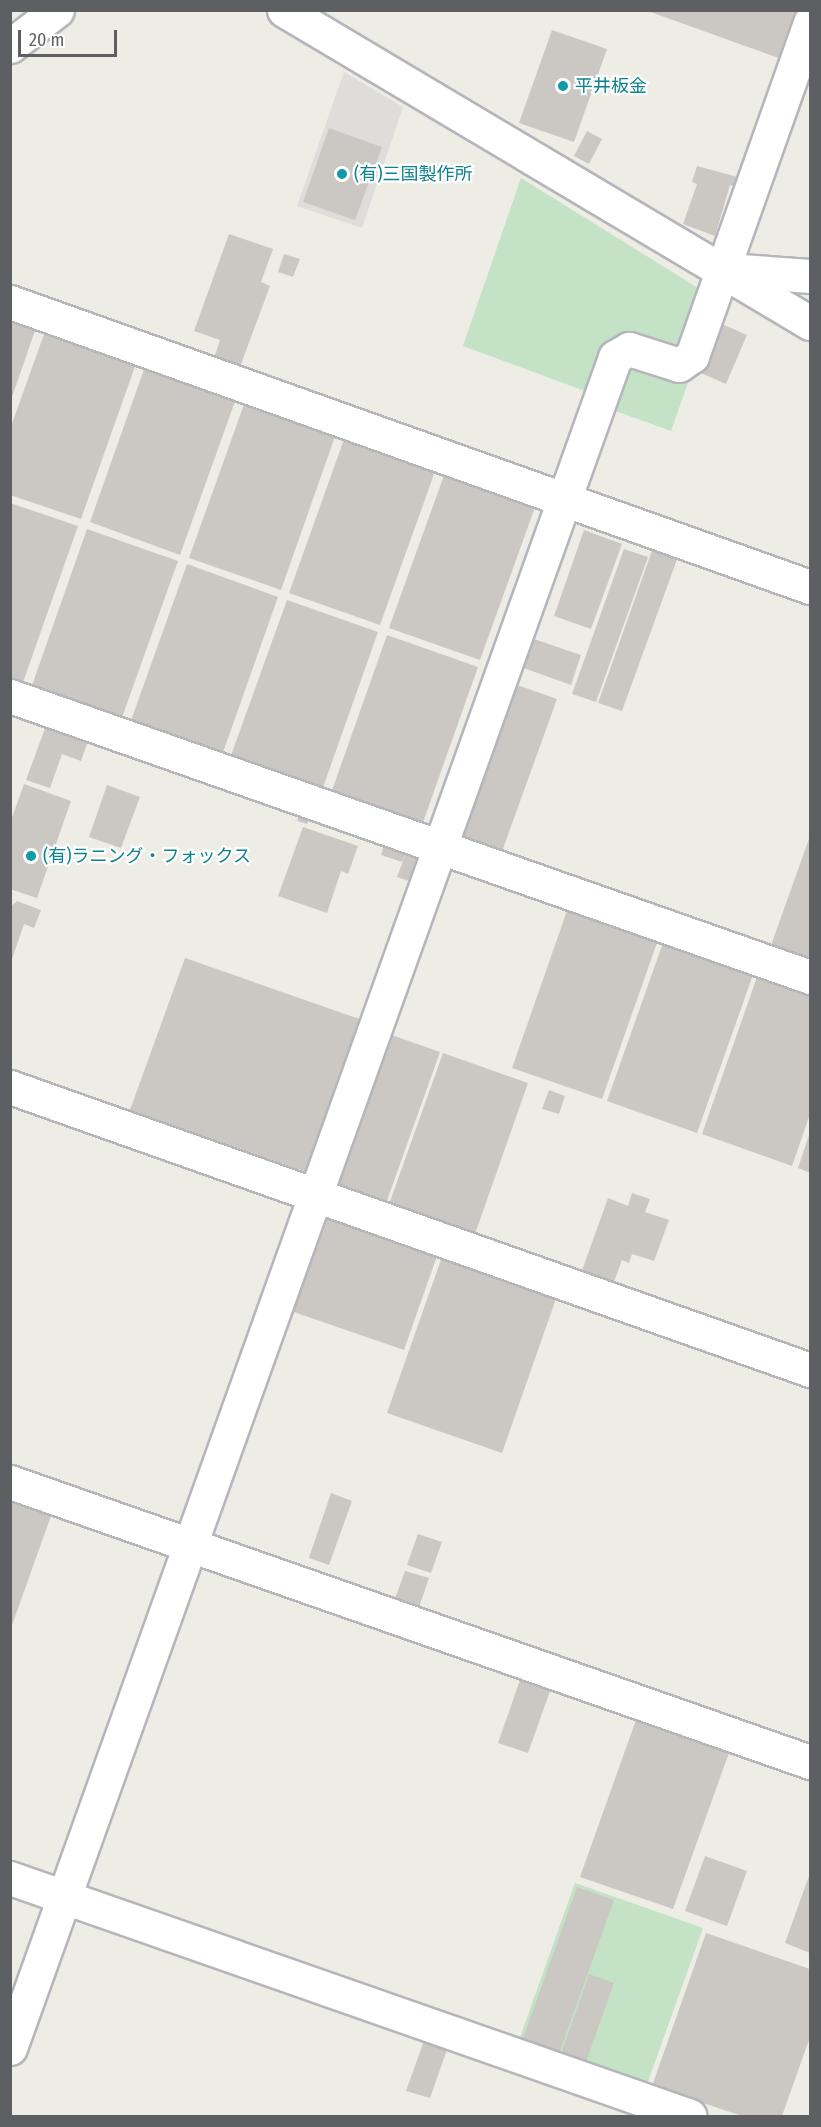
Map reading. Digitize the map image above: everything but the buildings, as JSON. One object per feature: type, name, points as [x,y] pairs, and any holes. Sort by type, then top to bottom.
[{"type":"street","points":[[10,46],[57,10]]},
{"type":"street","points":[[284,10],[810,323]]},
{"type":"street","points":[[10,2048],[192,1547],[436,847],[617,351],[629,349],[671,364],[687,362],[810,22]]},
{"type":"street","points":[[722,270],[810,276]]},
{"type":"street","points":[[10,302],[810,587]]},
{"type":"street","points":[[10,696],[810,977]]},
{"type":"street","points":[[10,1087],[810,1370]]},
{"type":"street","points":[[10,1482],[810,1762]]},
{"type":"street","points":[[10,1878],[690,2116]]},
{"type":"shaded area","points":[[344,72],[403,107],[362,228],[297,206]]},
{"type":"green space","points":[[521,178],[706,293],[687,348],[629,340],[593,394],[463,346]]},
{"type":"green space","points":[[621,353],[690,377],[671,431],[602,406]]},
{"type":"green space","points":[[575,1883],[703,1928],[646,2087],[518,2043]]},
{"type":"place","name":"平井板金","points":[[563,86]]},
{"type":"place","name":"(有)三国製作所","points":[[342,174]]},
{"type":"place","name":"(有)ラニング・フォックス","points":[[31,856]]}]
